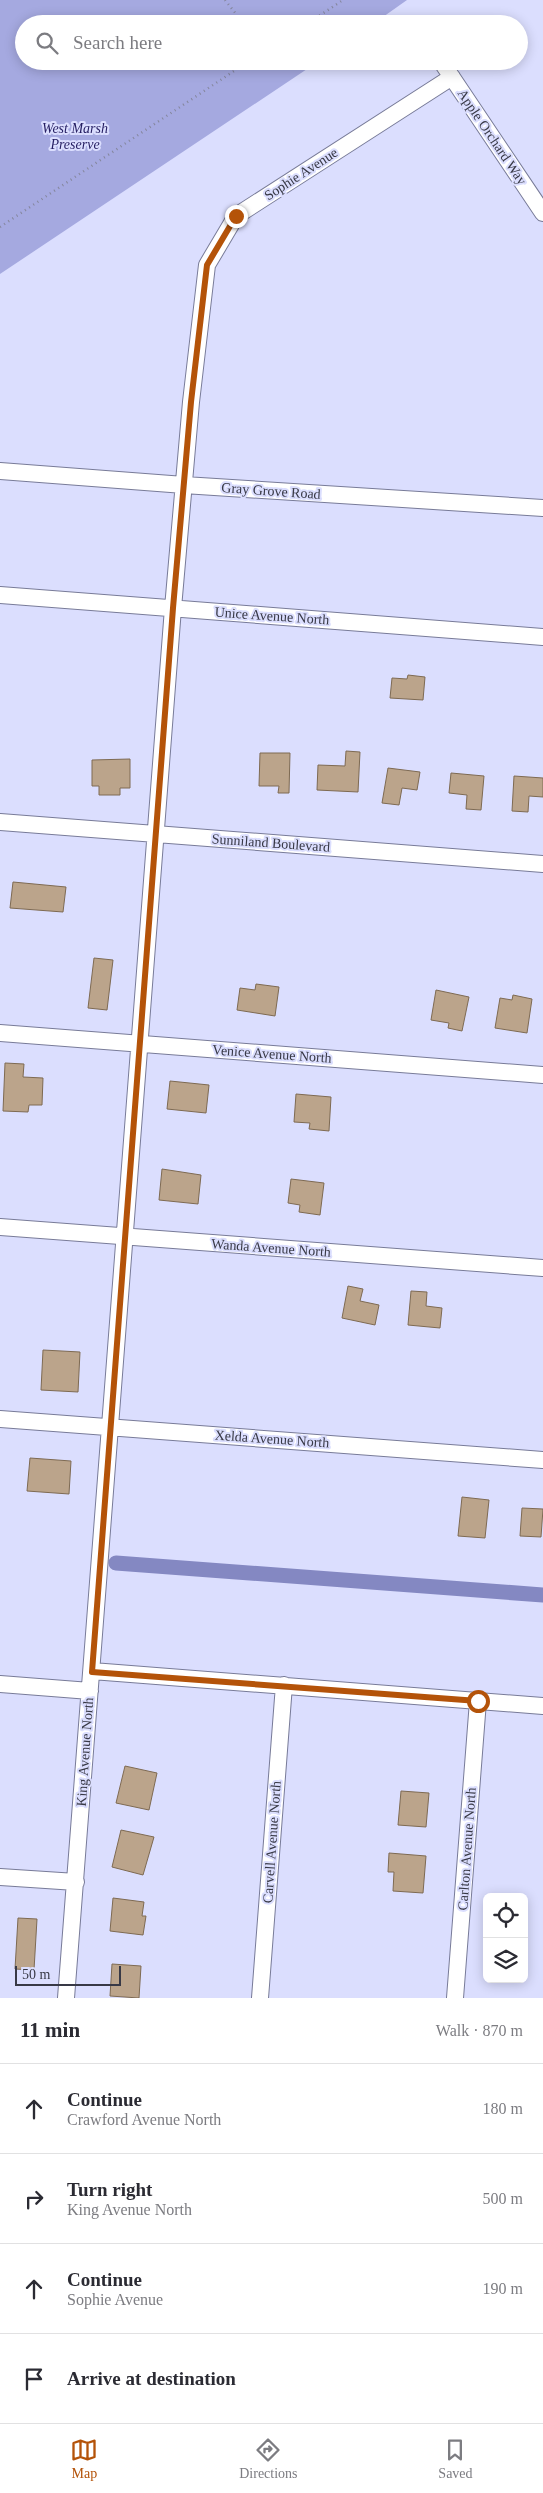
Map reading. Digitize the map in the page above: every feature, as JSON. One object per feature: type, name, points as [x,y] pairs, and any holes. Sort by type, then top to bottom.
[{"type":"street","name":"Apple Orchard Way","points":[[447,70],[543,213]]},
{"type":"street","name":"Sophie Avenue","points":[[173,608],[207,265],[236,216],[452,77]]},
{"type":"street","name":"Gray Grove Road","points":[[0,471],[543,508]]},
{"type":"street","name":"Unice Avenue North","points":[[0,595],[543,637]]},
{"type":"street","name":"King Avenue North","points":[[66,1998],[173,608]]},
{"type":"street","name":"Sunniland Boulevard","points":[[0,822],[543,864]]},
{"type":"street","name":"Venice Avenue North","points":[[0,1033],[543,1075]]},
{"type":"street","name":"Wanda Avenue North","points":[[0,1227],[543,1268]]},
{"type":"street","name":"Xelda Avenue North","points":[[0,1419],[543,1460]]},
{"type":"street","points":[[92,1672],[543,1706]]},
{"type":"street","points":[[0,1684],[90,1691]]},
{"type":"street","name":"Carvell Avenue North","points":[[260,1998],[284,1685]]},
{"type":"street","name":"Carlton Avenue North","points":[[455,1998],[478,1701]]},
{"type":"street","points":[[0,1877],[76,1882]]},
{"type":"path","points":[[225,0],[237,15]]},
{"type":"path","points":[[320,15],[343,0]]},
{"type":"path","points":[[0,227],[236,70]]},
{"type":"green space","name":"West Marsh Preserve","points":[[0,0],[407,0],[386,15],[15,15],[15,70],[306,70],[0,274]]},
{"type":"building","points":[[408,675],[425,677],[423,700],[390,698],[392,678],[407,679]]},
{"type":"building","points":[[346,751],[360,752],[358,792],[317,790],[318,765],[345,766]]},
{"type":"building","points":[[260,753],[290,753],[289,793],[278,793],[279,786],[259,786]]},
{"type":"building","points":[[130,759],[130,788],[120,788],[120,795],[99,795],[99,786],[92,786],[92,760]]},
{"type":"building","points":[[388,768],[420,772],[417,790],[402,788],[399,805],[382,803]]},
{"type":"building","points":[[451,773],[484,776],[481,810],[466,809],[467,795],[449,793]]},
{"type":"building","points":[[514,776],[543,778],[543,797],[529,796],[528,812],[512,811]]},
{"type":"building","points":[[13,882],[66,887],[63,912],[10,908]]},
{"type":"building","points":[[94,958],[113,960],[107,1010],[88,1008]]},
{"type":"building","points":[[256,984],[279,987],[275,1016],[237,1010],[240,988],[255,990]]},
{"type":"building","points":[[436,990],[469,997],[462,1031],[448,1028],[449,1023],[431,1020]]},
{"type":"building","points":[[513,995],[532,999],[527,1033],[495,1028],[500,998],[512,1000]]},
{"type":"building","points":[[5,1063],[24,1064],[23,1077],[43,1078],[42,1105],[29,1105],[28,1112],[3,1111]]},
{"type":"building","points":[[170,1081],[209,1085],[206,1113],[167,1109]]},
{"type":"building","points":[[296,1094],[331,1097],[329,1131],[309,1129],[310,1123],[294,1122]]},
{"type":"building","points":[[162,1169],[201,1175],[198,1204],[159,1200]]},
{"type":"building","points":[[291,1179],[324,1183],[320,1215],[299,1212],[300,1205],[288,1203]]},
{"type":"building","points":[[348,1286],[363,1289],[360,1301],[379,1305],[375,1325],[342,1318]]},
{"type":"building","points":[[411,1291],[427,1292],[426,1306],[442,1308],[440,1328],[408,1325]]},
{"type":"building","points":[[43,1350],[80,1352],[78,1392],[41,1390]]},
{"type":"building","points":[[30,1458],[71,1461],[69,1494],[27,1491]]},
{"type":"building","points":[[462,1497],[489,1500],[485,1538],[458,1536]]},
{"type":"building","points":[[522,1508],[543,1509],[541,1537],[520,1536]]},
{"type":"building","points":[[125,1766],[157,1773],[149,1810],[116,1803]]},
{"type":"building","points":[[401,1791],[429,1793],[426,1827],[398,1825]]},
{"type":"building","points":[[121,1830],[154,1837],[143,1875],[112,1867]]},
{"type":"building","points":[[389,1853],[426,1856],[423,1893],[393,1891],[394,1872],[388,1872]]},
{"type":"building","points":[[113,1898],[144,1902],[142,1916],[146,1916],[143,1935],[110,1931]]},
{"type":"building","points":[[18,1918],[37,1919],[34,1970],[15,1969]]},
{"type":"building","points":[[112,1964],[141,1966],[139,1998],[110,1996]]},
{"type":"waterway","points":[[116,1563],[543,1595]]},
{"type":"route","points":[[236,216],[207,265],[191,402],[173,608],[92,1672],[478,1701]]}]
